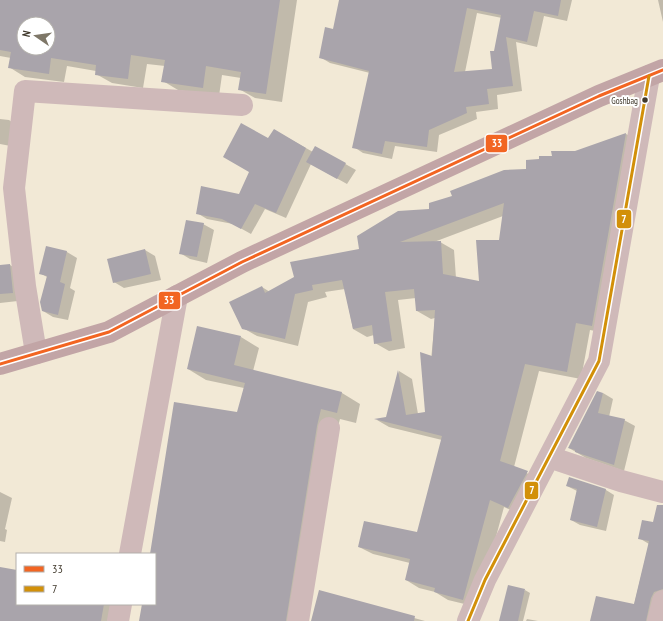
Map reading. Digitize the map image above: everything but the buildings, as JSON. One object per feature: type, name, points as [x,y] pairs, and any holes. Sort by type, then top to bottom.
[{"type":"highway","points":[[0,364],[109,332],[242,262],[599,96],[656,73]]},
{"type":"street","points":[[468,621],[485,580],[599,361],[656,73]]},
{"type":"street","points":[[36,353],[25,286],[14,188],[25,91],[242,105]]},
{"type":"street","points":[[130,553],[176,296]]},
{"type":"street","points":[[298,621],[329,428]]},
{"type":"street","points":[[549,457],[621,481],[663,492]]},
{"type":"street","points":[[658,621],[663,601]]},
{"type":"street","points":[[118,621],[121,605]]},
{"type":"transit line","name":"33","points":[[0,364],[109,332],[242,262],[599,96],[663,70]]},
{"type":"transit line","name":"7","points":[[468,621],[485,580],[599,361],[649,76]]},
{"type":"place","name":"Goshbag","points":[[645,100]]}]
